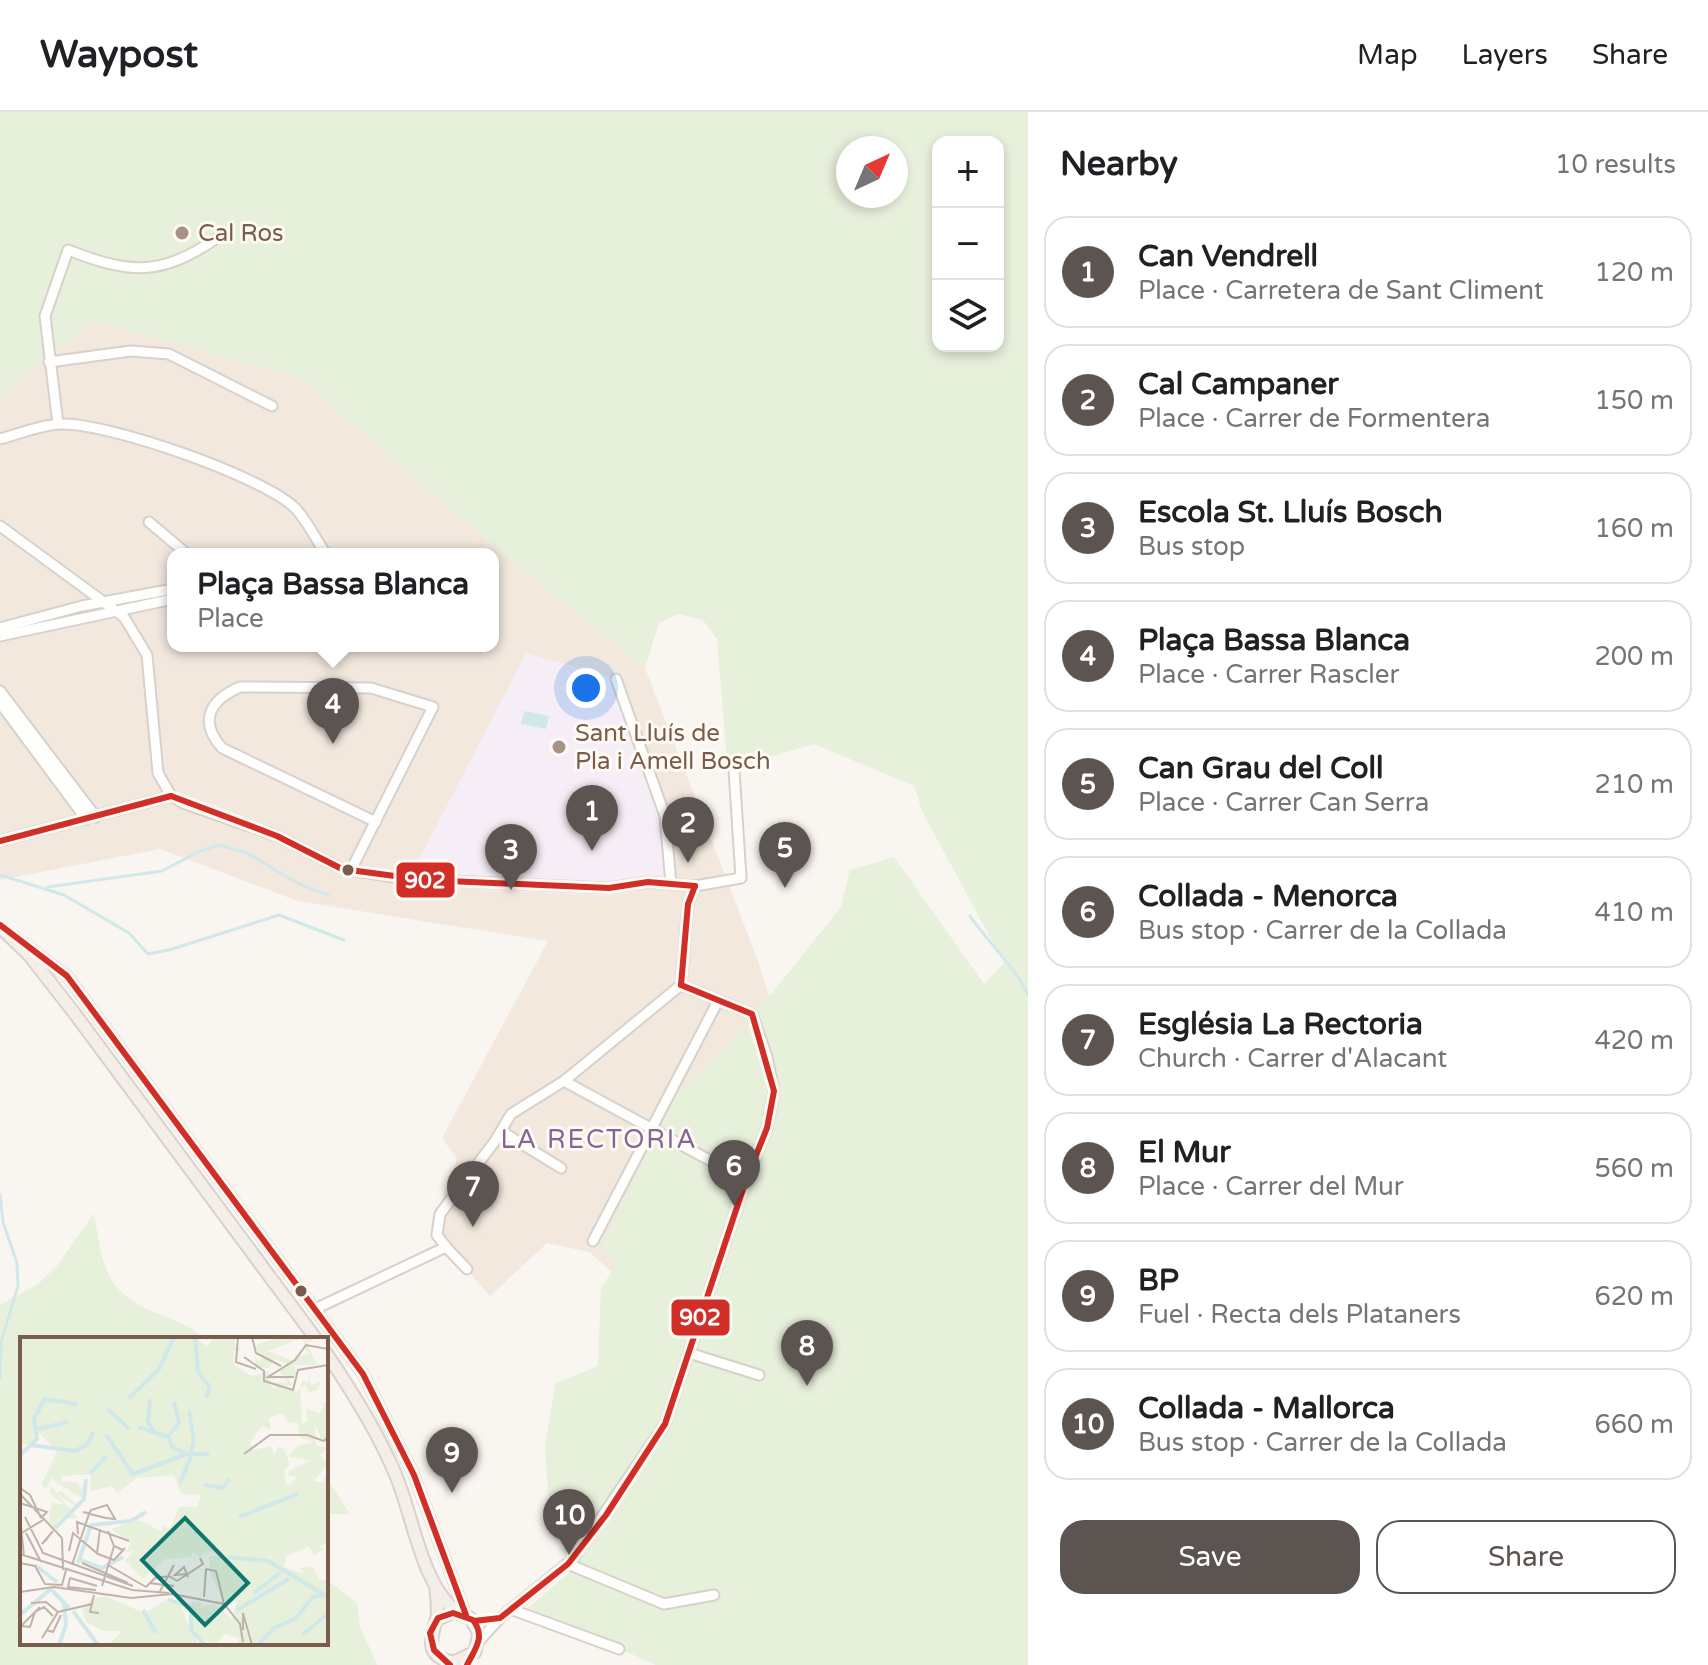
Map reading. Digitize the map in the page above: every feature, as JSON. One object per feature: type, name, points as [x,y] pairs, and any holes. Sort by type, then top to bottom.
[{"type":"main road","points":[[0,926],[45,975],[315,1337]]},
{"type":"main road","points":[[328,1356],[358,1401],[394,1472],[436,1589],[436,1620],[430,1633],[431,1643],[437,1654],[449,1663],[468,1661],[479,1641],[466,1616],[436,1589]]},
{"type":"main road","points":[[436,1620],[466,1616]]},
{"type":"street","points":[[58,424],[45,316],[68,250],[100,263],[137,270],[169,263],[217,238]]},
{"type":"street","points":[[49,362],[131,351],[169,354],[272,406]]},
{"type":"street","points":[[0,439],[58,424],[99,427],[144,439],[258,485],[294,508],[320,548]]},
{"type":"street","points":[[149,522],[180,548]]},
{"type":"street","points":[[0,526],[109,607],[137,634],[147,655],[158,773],[171,796]]},
{"type":"street","points":[[0,636],[167,591]]},
{"type":"street","points":[[0,628],[109,607],[167,600]]},
{"type":"street","points":[[616,679],[665,816],[671,884]]},
{"type":"street","points":[[351,870],[376,822],[433,707],[371,688],[240,687],[222,695],[210,711],[209,729],[222,748],[376,822]]},
{"type":"street","points":[[0,691],[91,818]]},
{"type":"street","points":[[0,703],[91,818]]},
{"type":"street","points":[[0,841],[171,796],[277,836],[351,870],[425,880],[609,888],[648,882],[695,886],[741,878],[734,770]]},
{"type":"street","points":[[467,1269],[437,1235],[440,1214],[511,1114],[564,1081],[681,985],[688,904],[695,886]]},
{"type":"street","points":[[0,926],[67,976],[363,1374],[414,1475],[466,1616],[500,1618]]},
{"type":"street","points":[[479,1641],[500,1618],[568,1564],[606,1515],[665,1424],[746,1180],[767,1128],[774,1091],[767,1057],[752,1014],[681,985]]},
{"type":"street","points":[[593,1241],[718,1001]]},
{"type":"street","points":[[564,1081],[746,1180]]},
{"type":"street","points":[[501,1131],[561,1168]]},
{"type":"street","points":[[315,1309],[446,1247]]},
{"type":"street","points":[[689,1353],[759,1375]]},
{"type":"street","points":[[568,1564],[664,1604],[714,1595]]},
{"type":"street","points":[[513,1610],[619,1649]]},
{"type":"shaded area","points":[[92,321],[298,377],[497,548],[167,548],[167,652],[499,652],[499,550],[645,668],[757,958],[817,1148],[680,1619],[567,1569],[604,1510],[612,1272],[589,1252],[547,1243],[490,1296],[431,1229],[457,1159],[442,1138],[548,941],[298,901],[160,849],[0,880],[0,396]]},
{"type":"shaded area","name":"Sant Lluís de Pla i Amell Bosch","points":[[526,653],[616,679],[665,816],[671,889],[649,888],[609,896],[406,885]]},
{"type":"green space","points":[[0,112],[1028,112],[1028,1665],[656,1665],[528,1608],[570,1572],[548,1493],[545,1447],[555,1384],[598,1366],[601,1288],[616,1265],[599,1240],[609,1232],[671,1100],[700,1075],[769,997],[841,907],[850,870],[894,857],[984,984],[1004,963],[923,813],[914,786],[814,744],[739,766],[727,760],[717,639],[703,620],[678,614],[659,623],[645,668],[488,541],[298,377],[92,321],[0,396]]},
{"type":"green space","points":[[94,1213],[104,1264],[118,1288],[142,1307],[184,1325],[202,1337],[20,1337],[20,1645],[328,1645],[328,1581],[357,1603],[360,1626],[377,1665],[0,1665],[0,1305],[38,1284],[57,1266]]},
{"type":"green space","points":[[328,1480],[350,1514],[328,1514]]},
{"type":"water","points":[[524,711],[549,716],[546,729],[521,724]]},
{"type":"waterway","points":[[48,887],[162,871],[200,851],[219,845],[247,853],[299,884],[328,895]]},
{"type":"waterway","points":[[0,875],[64,895],[129,933],[148,954],[279,915],[344,940]]},
{"type":"waterway","points":[[970,916],[1028,995]]},
{"type":"waterway","points":[[0,1195],[3,1222],[17,1263],[18,1286],[1,1342],[0,1378]]},
{"type":"transit line","name":"902","points":[[171,796],[277,836],[342,869],[425,880],[609,888],[648,882],[695,886]]},
{"type":"transit line","name":"902","points":[[0,841],[171,796]]},
{"type":"transit line","name":"902","points":[[681,985],[688,904],[695,886]]},
{"type":"transit line","name":"902","points":[[0,925],[67,976],[363,1374],[414,1475],[466,1615]]},
{"type":"transit line","name":"902","points":[[474,1621],[500,1618],[568,1564],[606,1515],[665,1424],[746,1180],[767,1128],[774,1091],[752,1014],[681,985]]},
{"type":"transit line","name":"902","points":[[450,1665],[434,1650],[430,1633],[438,1618],[453,1613],[473,1620],[479,1632],[478,1643],[467,1665]]},
{"type":"place","name":"Cal Ros","points":[[182,233]]},
{"type":"place","name":"Plaça Bassa Blanca","points":[[333,744]]},
{"type":"place","name":"Sant Lluís de Pla i Amell Bosch","points":[[559,747]]},
{"type":"place","name":"Can Vendrell","points":[[592,851]]},
{"type":"place","name":"Cal Campaner","points":[[688,863]]},
{"type":"place","name":"Can Grau del Coll","points":[[785,888]]},
{"type":"place","name":"Escola St. Lluís Bosch","points":[[511,890]]},
{"type":"place","name":"Collada - Menorca","points":[[734,1206]]},
{"type":"place","name":"Església La Rectoria","points":[[473,1227]]},
{"type":"place","name":"El Mur","points":[[807,1386]]},
{"type":"place","name":"BP","points":[[452,1493]]},
{"type":"place","name":"Collada - Mallorca","points":[[569,1555]]},
{"type":"district","name":"LA RECTORIA","points":[[599,1139]]}]
